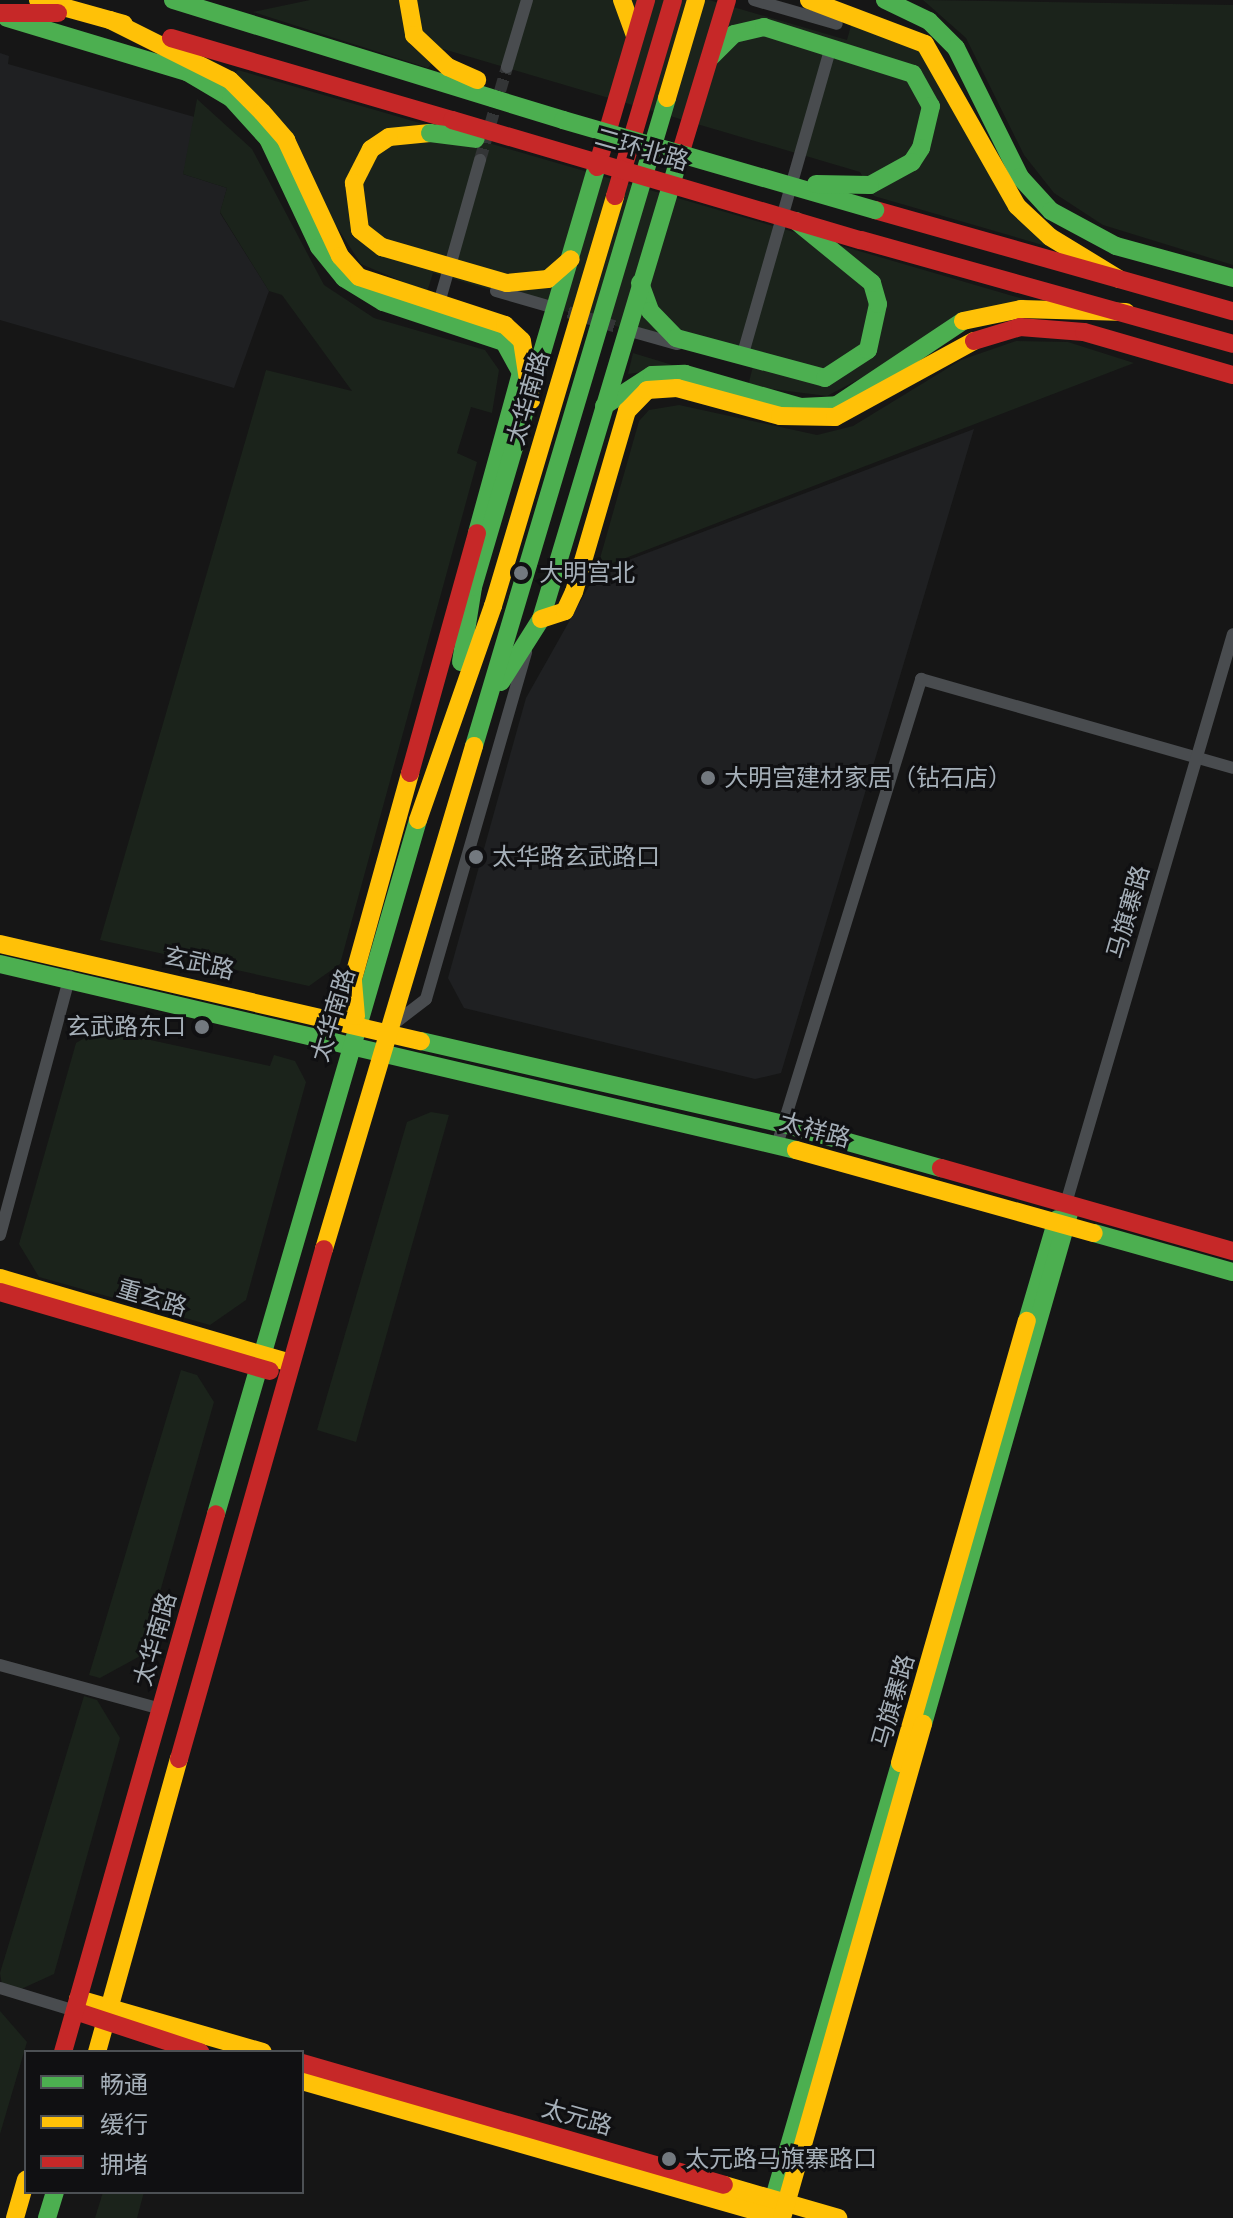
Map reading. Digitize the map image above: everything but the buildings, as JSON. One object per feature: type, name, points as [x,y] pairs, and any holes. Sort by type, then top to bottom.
[{"type":"main road","name":"二环北路","points":[[38,0],[861,240],[1233,344]]},
{"type":"main road","name":"二环北路","points":[[173,0],[781,184],[1233,311]]},
{"type":"main road","points":[[408,0],[414,35],[448,67],[563,120]]},
{"type":"main road","points":[[622,0],[635,36]]},
{"type":"main road","points":[[455,698],[473,587],[531,400],[646,0]]},
{"type":"main road","name":"太华南路","points":[[64,2050],[350,1043],[455,698],[493,606],[673,0]]},
{"type":"main road","name":"太华南路","points":[[98,2050],[288,1369],[696,0]]},
{"type":"main road","points":[[485,706],[536,627],[727,0]]},
{"type":"main road","points":[[809,0],[925,44],[1017,206],[1050,237],[1119,279]]},
{"type":"main road","points":[[885,0],[929,21],[956,48],[1020,177],[1051,211],[1116,246],[1233,278]]},
{"type":"main road","points":[[0,15],[87,14]]},
{"type":"main road","points":[[0,15],[187,72],[231,98],[268,139],[319,247],[344,278],[383,302],[435,316],[504,342],[521,373],[353,979],[356,1024]]},
{"type":"main road","points":[[110,20],[230,80],[262,112],[286,140],[340,256],[359,277],[505,325],[522,341],[531,400]]},
{"type":"main road","points":[[710,58],[734,34],[764,27],[913,74],[931,106],[921,148],[912,162],[870,185],[781,184]]},
{"type":"main road","points":[[557,150],[430,133],[389,137],[371,149],[354,183],[360,230],[382,247],[507,283],[548,279],[571,259]]},
{"type":"main road","points":[[640,283],[650,311],[676,338],[825,378],[868,350],[877,327],[872,283],[849,261],[791,218]]},
{"type":"main road","points":[[604,406],[652,375],[685,374],[801,407],[837,405],[966,319],[1021,309],[1126,312]]},
{"type":"main road","points":[[536,627],[565,611],[574,592],[634,398],[662,387],[730,399],[780,416],[835,417],[957,346],[1020,327],[1084,332],[1233,375]]},
{"type":"main road","name":"玄武路","points":[[0,944],[356,1024],[388,1028]]},
{"type":"main road","name":"玄武路","points":[[0,964],[350,1043],[380,1055]]},
{"type":"main road","name":"太祥路","points":[[388,1028],[784,1124],[1233,1251]]},
{"type":"main road","name":"太祥路","points":[[380,1055],[777,1145],[1063,1222],[1233,1272]]},
{"type":"main road","name":"马旗寨路","points":[[778,2211],[1068,1204]]},
{"type":"main road","name":"重玄路","points":[[0,1278],[258,1361]]},
{"type":"main road","name":"重玄路","points":[[0,1292],[288,1369]]},
{"type":"main road","points":[[76,2005],[195,2050]]},
{"type":"main road","points":[[107,2016],[254,2050]]},
{"type":"main road","name":"太元路","points":[[304,2064],[778,2211]]},
{"type":"main road","name":"太元路","points":[[304,2082],[778,2211],[838,2218]]},
{"type":"main road","points":[[15,2218],[24,2187]]},
{"type":"main road","points":[[47,2218],[54,2194]]},
{"type":"street","points":[[507,67],[527,0]]},
{"type":"street","points":[[754,0],[837,26]]},
{"type":"street","points":[[735,379],[829,53]]},
{"type":"street","points":[[452,259],[480,160]]},
{"type":"street","points":[[441,296],[447,276],[548,306]]},
{"type":"street","points":[[634,332],[741,358]]},
{"type":"street","points":[[388,1028],[426,999],[536,627]]},
{"type":"street","name":"马旗寨路","points":[[1068,1204],[1233,634]]},
{"type":"street","points":[[777,1145],[921,679],[1233,768]]},
{"type":"street","points":[[0,1235],[74,960]]},
{"type":"street","points":[[0,1665],[161,1709]]},
{"type":"street","points":[[0,1988],[76,2005]]},
{"type":"shaded area","points":[[310,0],[709,0],[847,40],[852,22],[916,45],[1046,246],[874,196],[860,172],[443,49],[428,68],[253,12]]},
{"type":"shaded area","points":[[923,0],[1233,5],[1233,265],[1103,225],[1054,193],[1024,155],[966,38]]},
{"type":"shaded area","points":[[0,53],[9,56],[8,64],[198,118],[183,174],[227,188],[220,213],[269,291],[234,388],[0,320]]},
{"type":"shaded area","points":[[238,70],[1027,300],[997,307],[827,396],[748,386],[753,366],[433,273],[427,292],[361,264],[236,72]]},
{"type":"shaded area","points":[[197,99],[252,149],[324,285],[374,318],[485,350],[499,370],[492,413],[471,407],[457,453],[477,462],[340,964],[309,986],[100,940],[266,370],[352,391],[282,295],[269,291],[220,212],[227,188],[183,174]]},
{"type":"shaded area","points":[[1016,341],[1068,342],[1134,363],[597,569],[639,421],[649,410],[679,405],[817,435],[853,426],[961,360]]},
{"type":"shaded area","points":[[633,353],[679,367],[628,374]]},
{"type":"shaded area","points":[[974,429],[781,1073],[755,1079],[464,1008],[448,978],[526,698],[597,572]]},
{"type":"shaded area","points":[[100,1029],[270,1066],[274,1055],[295,1061],[306,1082],[246,1300],[210,1325],[39,1277],[19,1244],[76,1043]]},
{"type":"shaded area","points":[[431,1112],[449,1115],[356,1442],[317,1430],[407,1122]]},
{"type":"shaded area","points":[[181,1370],[197,1375],[214,1402],[142,1655],[100,1678],[89,1675]]},
{"type":"shaded area","points":[[84,1696],[97,1700],[120,1738],[54,1974],[19,1990],[2,1985],[0,1973]]},
{"type":"shaded area","points":[[0,2011],[27,2042],[0,2134]]},
{"type":"shaded area","points":[[102,2194],[143,2194],[137,2218],[95,2218]]},
{"type":"tunnel","points":[[480,160],[507,67]]},
{"type":"tunnel","points":[[551,307],[634,332]]},
{"type":"traffic: fast","points":[[173,0],[563,120]]},
{"type":"traffic: fast","points":[[885,0],[929,21],[956,48],[1020,177],[1051,211],[1116,246],[1233,278]]},
{"type":"traffic: fast","points":[[7,18],[187,72],[231,98],[268,139],[319,247],[344,278],[383,302],[504,342],[521,373],[477,533]]},
{"type":"traffic: fast","points":[[710,58],[734,34],[764,27],[913,74],[931,106],[921,148],[912,162],[870,185]]},
{"type":"traffic: fast","points":[[474,746],[667,98]]},
{"type":"traffic: fast","points":[[563,120],[875,210]]},
{"type":"traffic: fast","points":[[430,133],[476,139]]},
{"type":"traffic: fast","points":[[501,682],[541,619],[679,158]]},
{"type":"traffic: fast","points":[[461,662],[473,587],[597,167]]},
{"type":"traffic: fast","points":[[816,184],[870,185]]},
{"type":"traffic: fast","points":[[640,283],[650,311],[676,338],[825,378],[868,350],[878,304],[872,283],[796,221]]},
{"type":"traffic: fast","points":[[604,406],[652,375],[685,374],[801,407],[837,405],[963,321]]},
{"type":"traffic: fast","points":[[216,1514],[418,820]]},
{"type":"traffic: fast","points":[[0,964],[796,1150]]},
{"type":"traffic: fast","points":[[421,1041],[784,1124],[941,1168]]},
{"type":"traffic: fast","points":[[923,1724],[1069,1213]]},
{"type":"traffic: fast","points":[[1027,1321],[1057,1219]]},
{"type":"traffic: fast","points":[[1094,1233],[1233,1272]]},
{"type":"traffic: fast","points":[[769,2215],[900,1763]]},
{"type":"traffic: fast","points":[[47,2218],[54,2194]]},
{"type":"traffic: slow","points":[[38,0],[124,24]]},
{"type":"traffic: slow","points":[[408,0],[414,35],[448,67],[477,80]]},
{"type":"traffic: slow","points":[[622,0],[635,36]]},
{"type":"traffic: slow","points":[[667,98],[696,0]]},
{"type":"traffic: slow","points":[[809,0],[925,44],[1017,206],[1050,237],[1119,279]]},
{"type":"traffic: slow","points":[[110,20],[230,80],[262,112],[286,140],[340,256],[359,277],[505,325],[522,341],[531,400]]},
{"type":"traffic: slow","points":[[430,133],[389,137],[371,149],[354,183],[360,230],[382,247],[507,283],[548,279],[571,259]]},
{"type":"traffic: slow","points":[[418,820],[493,606],[615,196]]},
{"type":"traffic: slow","points":[[963,321],[1021,309],[1126,312]]},
{"type":"traffic: slow","points":[[541,619],[565,611],[574,592],[627,411],[647,390],[677,388],[780,416],[835,417],[974,341]]},
{"type":"traffic: slow","points":[[324,1249],[474,746]]},
{"type":"traffic: slow","points":[[356,1016],[353,979],[410,773]]},
{"type":"traffic: slow","points":[[0,944],[421,1041]]},
{"type":"traffic: slow","points":[[796,1150],[1094,1233]]},
{"type":"traffic: slow","points":[[0,1278],[290,1363]]},
{"type":"traffic: slow","points":[[900,1763],[1027,1321]]},
{"type":"traffic: slow","points":[[782,2218],[923,1724]]},
{"type":"traffic: slow","points":[[98,2050],[179,1759]]},
{"type":"traffic: slow","points":[[78,1999],[256,2050]]},
{"type":"traffic: slow","points":[[304,2082],[779,2218]]},
{"type":"traffic: slow","points":[[724,2185],[838,2218]]},
{"type":"traffic: slow","points":[[15,2218],[24,2187]]},
{"type":"traffic: jam","points":[[597,167],[646,0]]},
{"type":"traffic: jam","points":[[615,196],[673,0]]},
{"type":"traffic: jam","points":[[679,158],[727,0]]},
{"type":"traffic: jam","points":[[0,13],[58,13]]},
{"type":"traffic: jam","points":[[171,38],[452,120]]},
{"type":"traffic: jam","points":[[452,120],[861,240]]},
{"type":"traffic: jam","points":[[875,210],[1233,311]]},
{"type":"traffic: jam","points":[[861,240],[1233,344]]},
{"type":"traffic: jam","points":[[974,341],[1020,327],[1084,332],[1233,375]]},
{"type":"traffic: jam","points":[[410,773],[477,533]]},
{"type":"traffic: jam","points":[[941,1168],[1233,1251]]},
{"type":"traffic: jam","points":[[179,1759],[324,1249]]},
{"type":"traffic: jam","points":[[0,1292],[270,1371]]},
{"type":"traffic: jam","points":[[64,2050],[216,1514]]},
{"type":"traffic: jam","points":[[75,2011],[194,2050]]},
{"type":"traffic: jam","points":[[304,2064],[724,2185]]},
{"type":"place","name":"大明宫北","points":[[521,573]]},
{"type":"place","name":"大明宫建材家居（钻石店）","points":[[708,778]]},
{"type":"place","name":"太华路玄武路口","points":[[476,857]]},
{"type":"place","name":"玄武路东口","points":[[202,1027]]},
{"type":"place","name":"太元路马旗寨路口","points":[[669,2159]]}]
